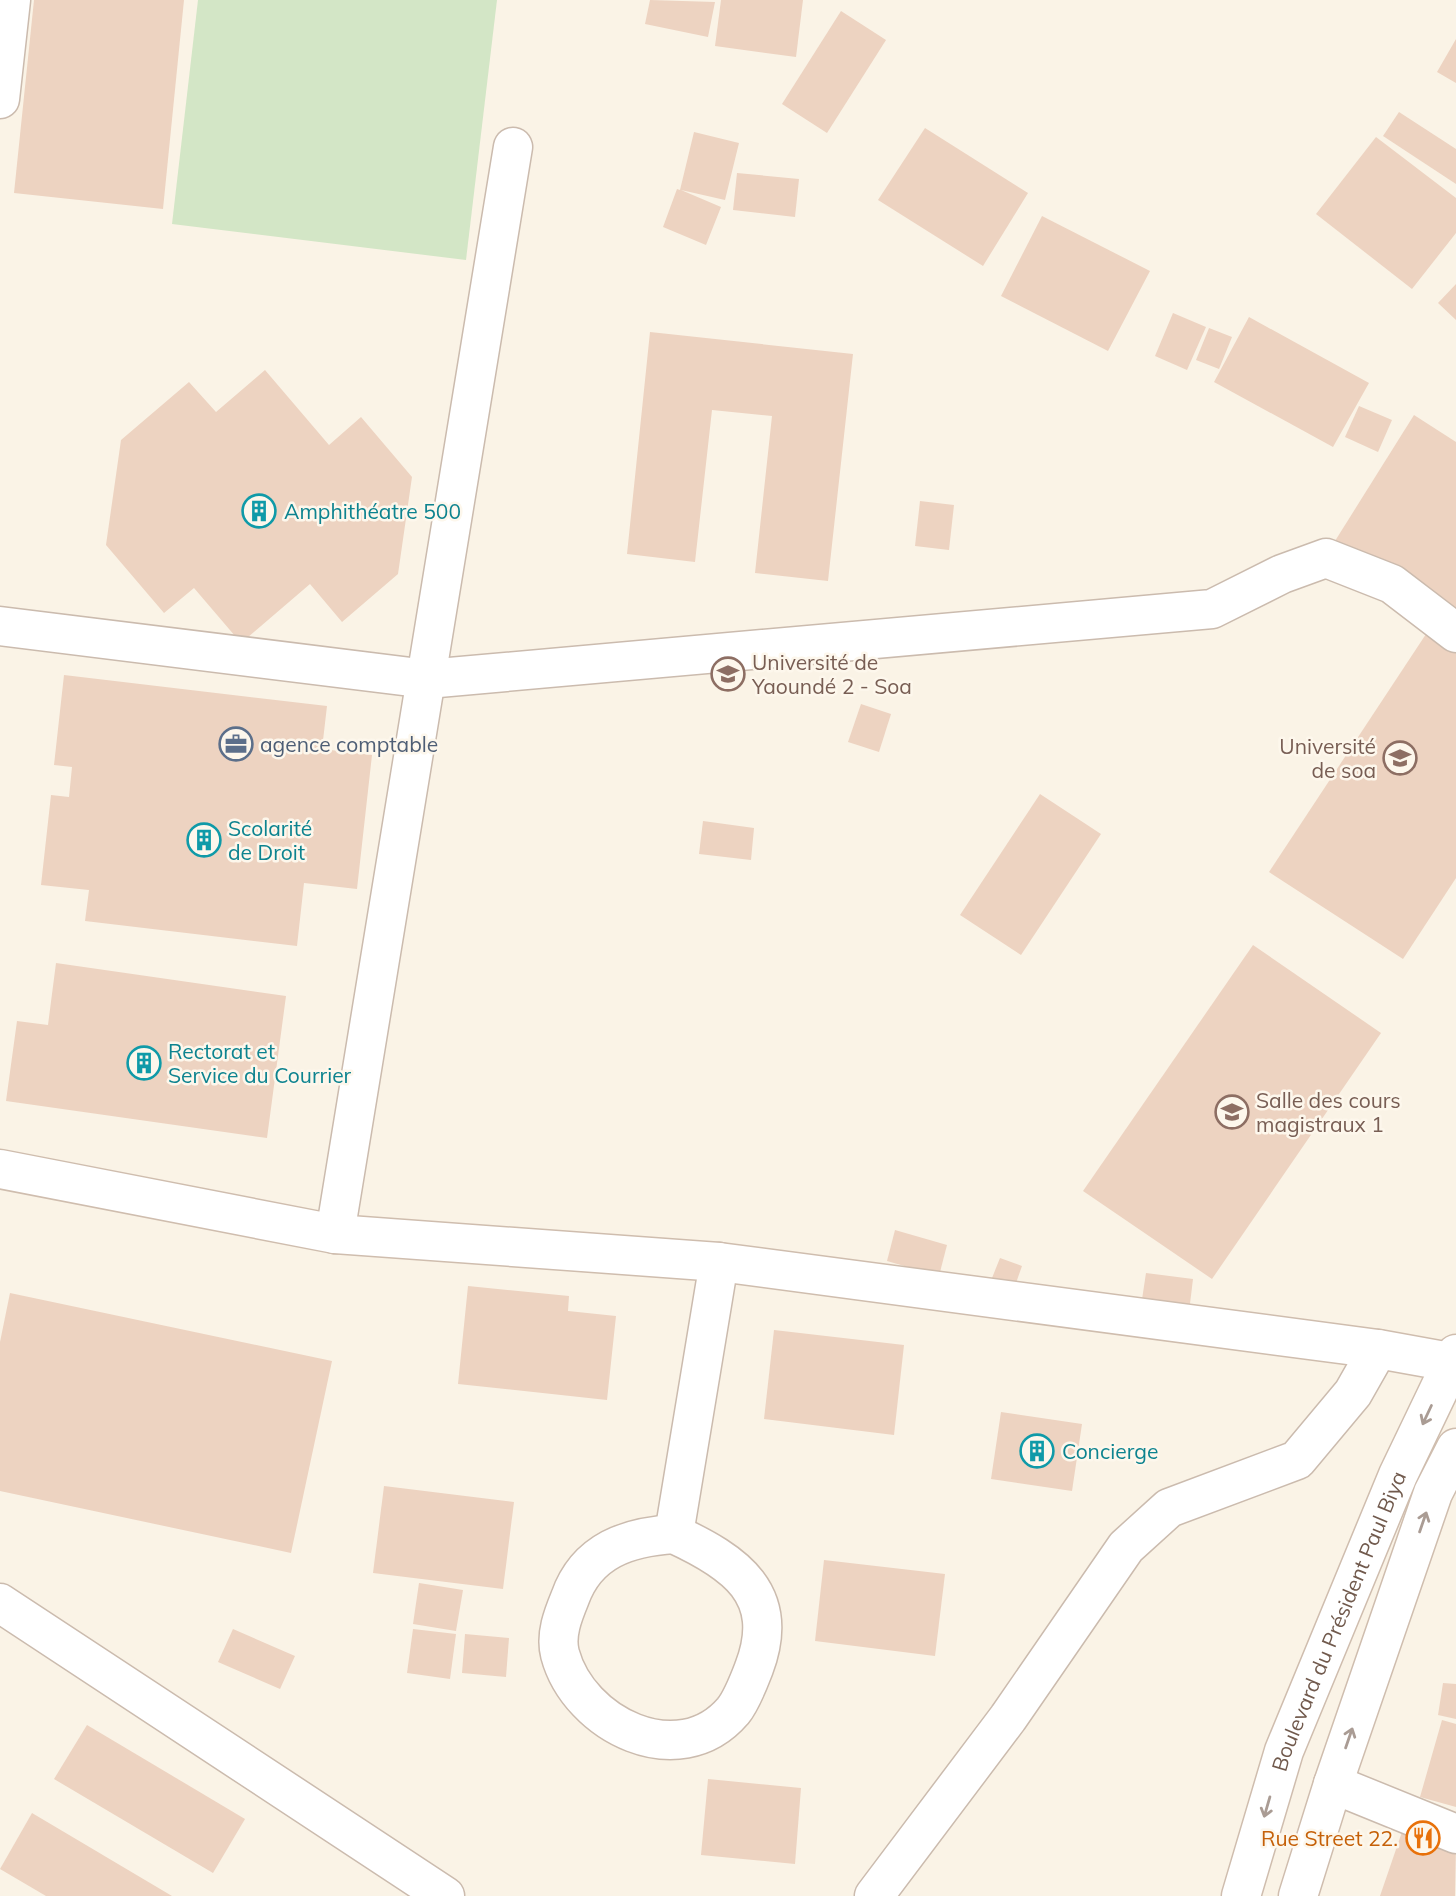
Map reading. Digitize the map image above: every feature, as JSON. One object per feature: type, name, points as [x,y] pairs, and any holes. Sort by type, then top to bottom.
[{"type":"street","points":[[0,99],[11,0]]},
{"type":"street","points":[[335,1234],[513,147]]},
{"type":"street","points":[[0,626],[427,679],[1212,609],[1282,574],[1326,558],[1392,584],[1456,633]]},
{"type":"street","points":[[0,1169],[335,1234],[719,1262],[1455,1359]]},
{"type":"street","points":[[674,1534],[719,1262]]},
{"type":"street","points":[[874,1896],[1007,1718],[1126,1547],[1169,1508],[1297,1460],[1353,1392],[1378,1349]]},
{"type":"street","name":"Boulevard du Président Paul Biya","points":[[1241,1896],[1284,1751],[1398,1475],[1455,1359]]},
{"type":"street","name":"Boulevard du Président Paul Biya","points":[[1298,1896],[1333,1784],[1433,1493],[1456,1448]]},
{"type":"street","points":[[674,1534],[714,1552],[744,1576],[760,1606],[764,1625],[761,1650],[734,1710],[716,1726],[689,1740],[651,1740],[597,1713],[575,1688],[559,1653],[560,1623],[586,1566],[606,1549],[641,1536],[674,1534]]},
{"type":"street","points":[[0,1603],[445,1896]]},
{"type":"street","points":[[1333,1784],[1456,1834]]},
{"type":"green space","points":[[198,0],[497,0],[466,260],[172,224]]},
{"type":"building","points":[[34,0],[184,0],[163,209],[14,193]]},
{"type":"building","points":[[650,0],[715,2],[708,37],[645,24]]},
{"type":"building","points":[[721,0],[803,0],[796,57],[715,46]]},
{"type":"building","points":[[841,11],[886,40],[827,133],[782,104]]},
{"type":"building","points":[[1456,39],[1456,83],[1437,72]]},
{"type":"building","points":[[1399,112],[1456,149],[1456,184],[1383,136]]},
{"type":"building","points":[[925,128],[1028,193],[983,266],[878,200]]},
{"type":"building","points":[[694,132],[739,143],[725,200],[681,190],[721,207],[706,245],[663,227],[677,189],[680,190]]},
{"type":"building","points":[[1376,137],[1456,198],[1456,233],[1412,289],[1316,214]]},
{"type":"building","points":[[737,173],[799,179],[795,217],[733,210]]},
{"type":"building","points":[[1042,216],[1150,271],[1108,351],[1001,296]]},
{"type":"building","points":[[1456,284],[1456,320],[1438,303]]},
{"type":"building","points":[[1173,313],[1206,327],[1187,370],[1155,356]]},
{"type":"building","points":[[1249,317],[1369,383],[1333,447],[1214,382]]},
{"type":"building","points":[[1209,328],[1232,337],[1219,369],[1196,360]]},
{"type":"building","points":[[650,332],[853,354],[828,581],[755,573],[772,416],[712,410],[695,562],[627,554]]},
{"type":"building","name":"Amphithéatre 500","points":[[265,370],[329,445],[361,417],[412,477],[398,574],[342,622],[310,584],[241,643],[194,588],[164,613],[106,545],[121,440],[189,382],[216,412]]},
{"type":"building","points":[[1359,406],[1392,420],[1378,452],[1345,437]]},
{"type":"building","points":[[1414,415],[1456,442],[1456,618],[1335,541]]},
{"type":"building","points":[[920,501],[954,505],[949,550],[915,546]]},
{"type":"building","name":"Université de soa","points":[[1430,628],[1456,645],[1456,878],[1403,959],[1269,872]]},
{"type":"building","name":"Scolarité de Droit","points":[[64,675],[327,706],[322,749],[372,755],[357,889],[304,883],[297,946],[85,921],[89,890],[41,885],[51,795],[69,797],[72,767],[54,765]]},
{"type":"building","points":[[861,704],[891,714],[879,752],[848,742]]},
{"type":"building","points":[[1040,794],[1101,834],[1021,955],[960,915]]},
{"type":"building","points":[[703,821],[754,828],[751,860],[699,854]]},
{"type":"building","name":"Salle des cours magistraux 1","points":[[1253,945],[1381,1033],[1212,1279],[1083,1191]]},
{"type":"building","name":"Rectorat et Service du Courrier","points":[[56,963],[286,996],[267,1138],[6,1101],[17,1021],[48,1025]]},
{"type":"building","points":[[895,1230],[947,1245],[939,1276],[887,1261]]},
{"type":"building","points":[[1000,1258],[1022,1266],[1011,1297],[988,1288]]},
{"type":"building","points":[[1146,1273],[1193,1279],[1189,1312],[1141,1306]]},
{"type":"building","points":[[468,1286],[569,1296],[568,1311],[616,1316],[607,1400],[458,1384]]},
{"type":"building","points":[[10,1293],[332,1361],[291,1553],[0,1491],[0,1342]]},
{"type":"building","points":[[774,1330],[904,1345],[894,1435],[764,1419]]},
{"type":"building","name":"Concierge","points":[[1001,1412],[1082,1424],[1072,1491],[991,1479]]},
{"type":"building","points":[[384,1486],[514,1502],[503,1589],[373,1573]]},
{"type":"building","points":[[824,1560],[945,1574],[935,1656],[815,1641]]},
{"type":"building","points":[[419,1583],[463,1590],[456,1631],[413,1624]]},
{"type":"building","points":[[233,1629],[295,1656],[280,1689],[218,1662]]},
{"type":"building","points":[[413,1629],[456,1634],[450,1679],[407,1673]]},
{"type":"building","points":[[465,1634],[509,1638],[506,1677],[462,1673]]},
{"type":"building","points":[[1443,1683],[1456,1684],[1456,1719],[1438,1715]]},
{"type":"building","points":[[1442,1720],[1456,1724],[1456,1807],[1420,1797]]},
{"type":"building","points":[[87,1725],[245,1819],[213,1873],[54,1779]]},
{"type":"building","points":[[708,1779],[801,1788],[795,1864],[701,1855]]},
{"type":"building","points":[[32,1813],[172,1896],[46,1896],[0,1869]]},
{"type":"building","points":[[1404,1826],[1456,1844],[1455,1896],[1380,1896]]},
{"type":"place","name":"Amphithéatre 500","points":[[259,511]]},
{"type":"place","name":"Université de Yaoundé 2 - Soa","points":[[728,674]]},
{"type":"place","name":"agence comptable","points":[[236,744]]},
{"type":"place","name":"Université de soa","points":[[1400,758]]},
{"type":"place","name":"Scolarité de Droit","points":[[204,840]]},
{"type":"place","name":"Rectorat et Service du Courrier","points":[[144,1063]]},
{"type":"place","name":"Salle des cours magistraux 1","points":[[1232,1112]]},
{"type":"place","name":"Concierge","points":[[1037,1451]]},
{"type":"place","name":"Rue Street 22.","points":[[1423,1838]]}]
